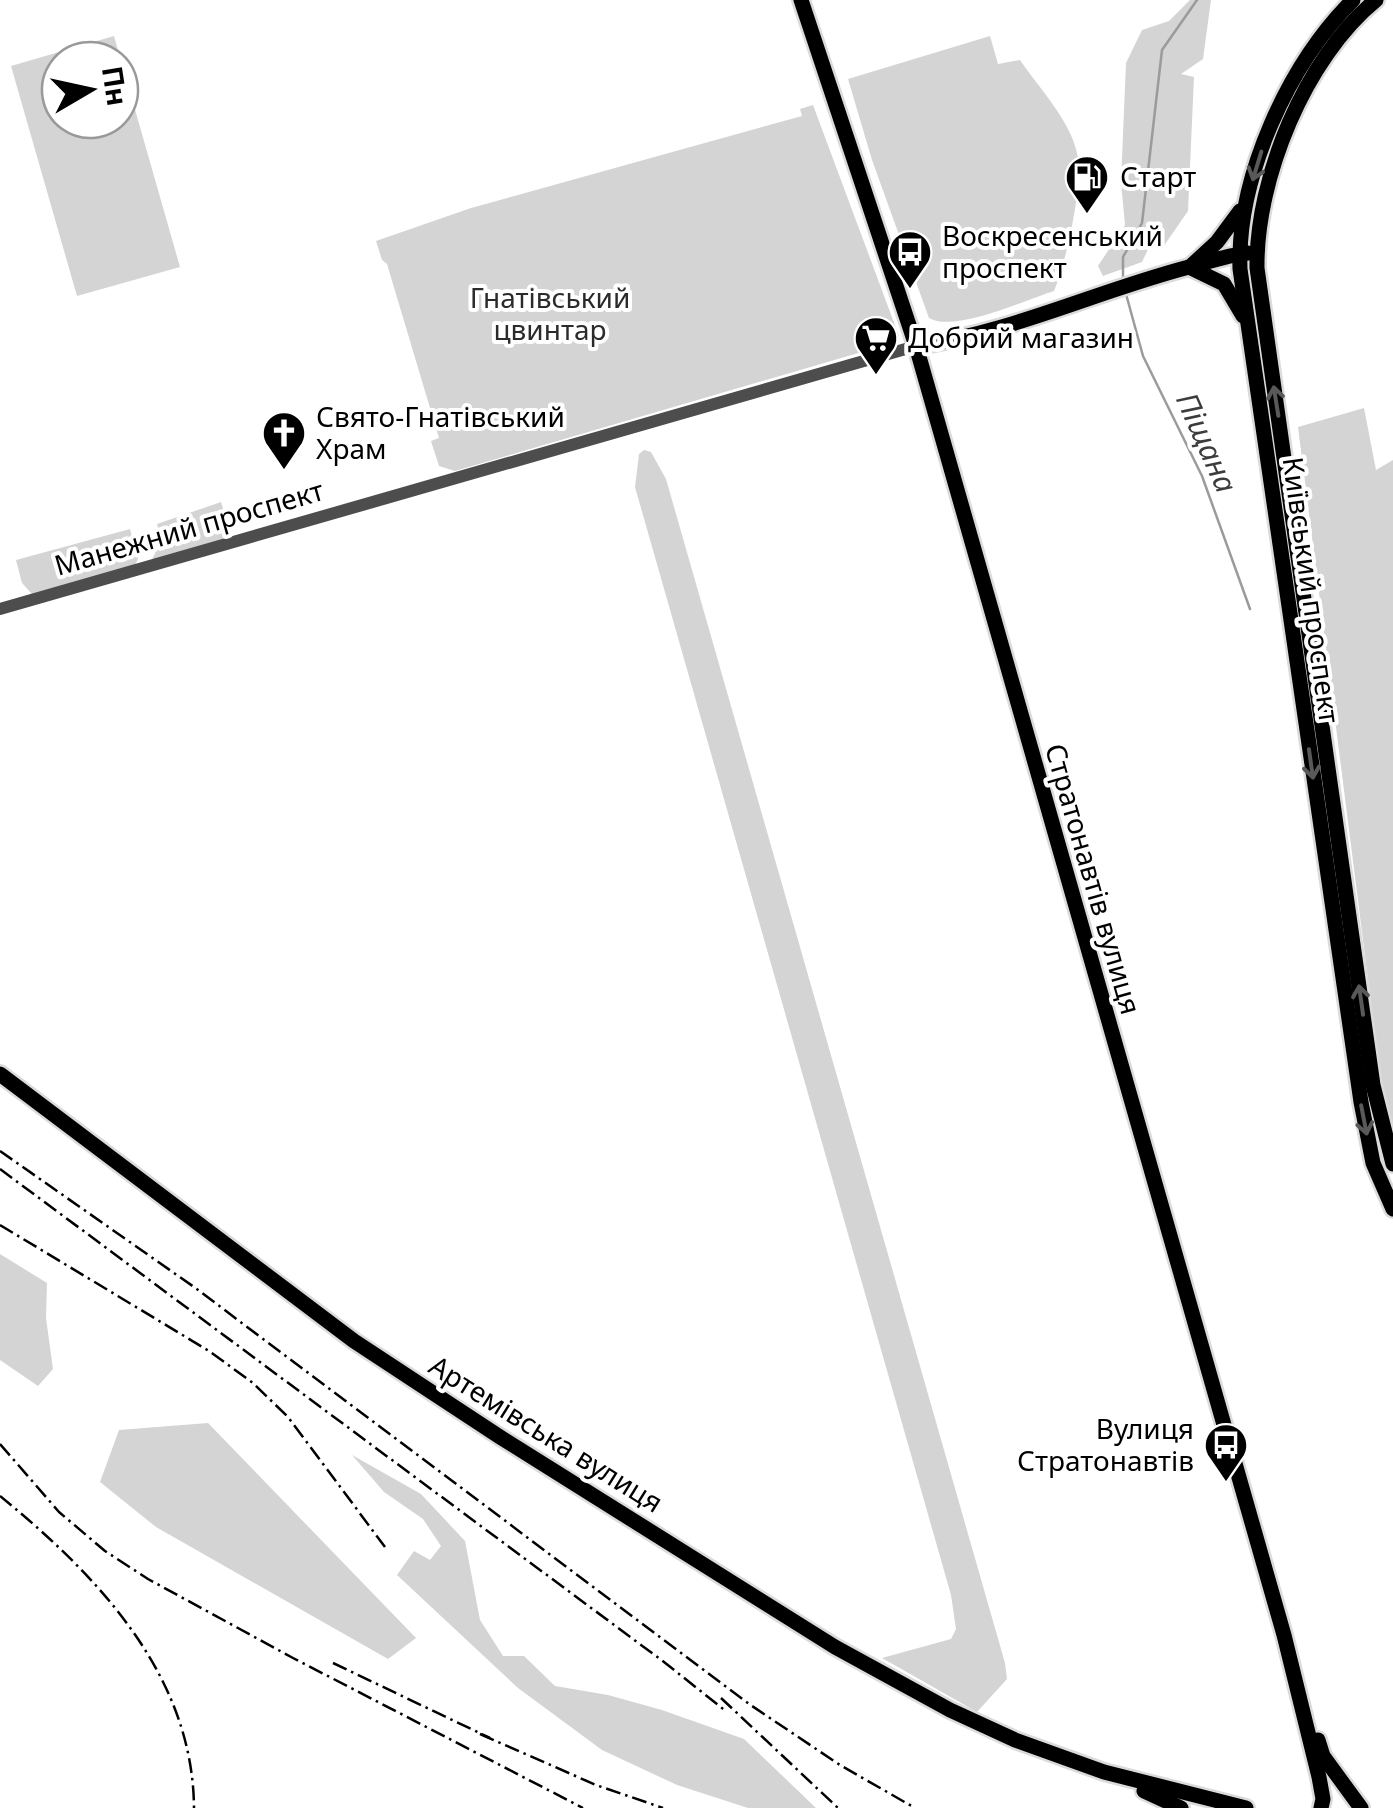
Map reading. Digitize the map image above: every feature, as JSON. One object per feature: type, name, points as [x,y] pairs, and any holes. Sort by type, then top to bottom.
[{"type":"main road","name":"Стратонавтів вулиця","points":[[801,0],[916,346],[1284,1635],[1319,1777]]},
{"type":"main road","name":"Київський проспект","points":[[1353,0],[1288,90],[1268,132],[1240,230],[1239,254],[1361,1102],[1373,1163],[1393,1209]]},
{"type":"main road","name":"Київський проспект","points":[[1376,0],[1363,10],[1330,52],[1300,98],[1266,194],[1257,252],[1373,1085],[1393,1164]]},
{"type":"main road","points":[[1268,132],[1285,138]]},
{"type":"main road","points":[[1246,321],[1224,284],[1189,267],[1217,242],[1247,201]]},
{"type":"main road","name":"Манежний проспект","points":[[916,346],[1020,322],[1189,267],[1257,252]]},
{"type":"main road","name":"Артемівська вулиця","points":[[0,1074],[354,1342],[852,1656],[977,1724],[1104,1772],[1181,1808]]},
{"type":"main road","points":[[1284,1635],[1324,1756],[1361,1808]]},
{"type":"main road","name":"Артемівська вулиця","points":[[1104,1772],[1246,1808]]},
{"type":"main road","points":[[1319,1777],[1324,1799],[1321,1808]]},
{"type":"main road","points":[[1319,1777],[1331,1808]]},
{"type":"street","name":"Манежний проспект","points":[[0,608],[916,346]]},
{"type":"green space","points":[[1190,0],[1211,0],[1203,59],[1181,74],[1194,77],[1188,211],[1161,250],[1153,239],[1142,262],[1103,276],[1098,266],[1125,225],[1121,182],[1126,63],[1142,30],[1169,21]]},
{"type":"green space","points":[[990,36],[998,64],[1020,60],[1061,116],[1073,141],[1079,167],[1073,223],[1054,291],[972,318],[940,322],[929,318],[872,160],[848,79]]},
{"type":"green space","points":[[40,58],[40,140],[140,140],[140,127],[180,267],[77,296],[11,66]]},
{"type":"green space","name":"Гнатівський цвинтар","points":[[813,105],[899,336],[889,344],[455,471],[439,466],[431,441],[439,438],[387,264],[376,241],[471,208],[802,116],[800,109]]},
{"type":"green space","points":[[1364,408],[1376,470],[1393,460],[1393,1132],[1383,1098],[1298,427]]},
{"type":"green space","points":[[644,450],[651,452],[666,479],[1005,1663],[1007,1679],[977,1712],[882,1658],[951,1639],[956,1629],[951,1595],[635,487],[639,454]]},
{"type":"green space","points":[[221,502],[232,539],[151,562],[161,540],[157,524]]},
{"type":"green space","points":[[130,529],[138,559],[134,567],[32,594],[22,583],[16,560]]},
{"type":"green space","points":[[0,1254],[47,1283],[46,1318],[53,1369],[38,1386],[0,1360]]},
{"type":"green space","points":[[208,1423],[416,1638],[388,1659],[156,1527],[100,1482],[119,1430]]},
{"type":"green space","points":[[352,1455],[421,1494],[465,1541],[480,1620],[503,1656],[524,1656],[555,1686],[662,1710],[744,1739],[816,1808],[748,1808],[677,1785],[602,1750],[518,1688],[397,1575],[414,1551],[430,1560],[441,1546],[423,1519],[384,1492]]},
{"type":"waterway","name":"Піщана","points":[[1123,278],[1123,257],[1142,223],[1162,50],[1197,0]]},
{"type":"waterway","name":"Піщана","points":[[1126,294],[1143,356],[1202,476],[1250,609]]},
{"type":"railway","points":[[0,1151],[194,1287],[749,1704],[840,1765],[915,1808]]},
{"type":"railway","points":[[0,1169],[727,1712]]},
{"type":"railway","points":[[0,1225],[209,1351],[253,1383],[288,1417],[385,1547]]},
{"type":"railway","points":[[0,1444],[59,1512],[105,1551],[148,1579],[583,1808]]},
{"type":"railway","points":[[0,1496],[104,1594],[158,1672],[177,1714],[189,1760],[194,1808]]},
{"type":"railway","points":[[333,1663],[490,1738]]},
{"type":"railway","points":[[721,1698],[838,1808]]},
{"type":"railway","points":[[480,1734],[596,1785],[663,1808]]},
{"type":"place","name":"Старт","points":[[1087,215]]},
{"type":"place","name":"Воскресенський проспект","points":[[910,290]]},
{"type":"place","name":"Добрий магазин","points":[[876,376]]},
{"type":"place","name":"Свято-Гнатівський Храм","points":[[284,471]]},
{"type":"place","name":"Вулиця Стратонавтів","points":[[1226,1483]]}]
